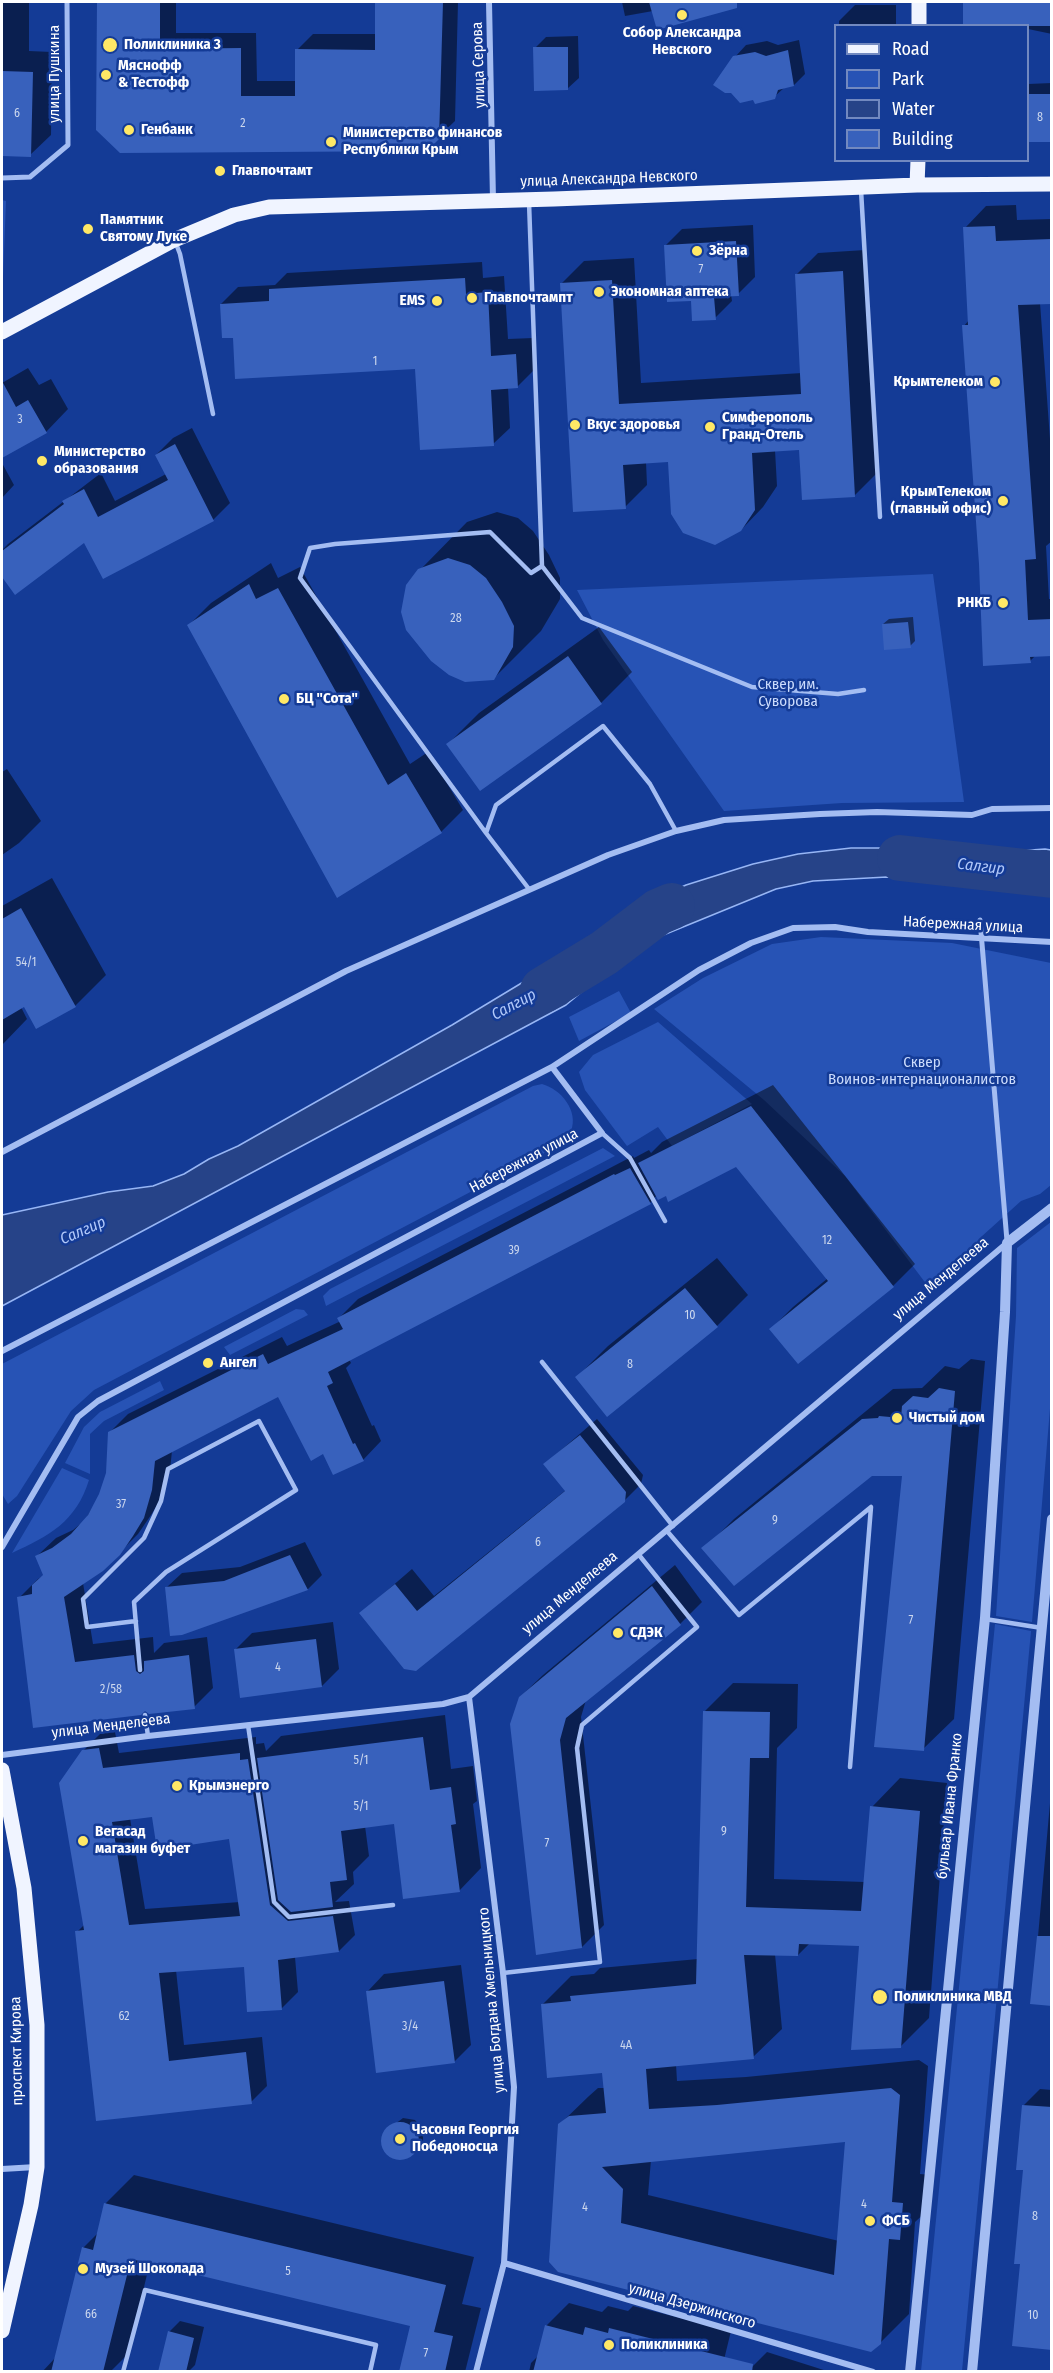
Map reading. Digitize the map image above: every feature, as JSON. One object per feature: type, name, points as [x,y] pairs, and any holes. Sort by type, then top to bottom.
[{"type":"main road","points":[[919,2],[919,24]]},
{"type":"main road","points":[[918,162],[918,185]]},
{"type":"main road","name":"улица Александра Невского","points":[[2,332],[174,240],[234,215],[269,207],[529,200],[918,185],[1052,184]]},
{"type":"main road","name":"проспект Кирова","points":[[2,1770],[24,1888],[37,2025],[37,2167],[29,2215],[2,2331]]},
{"type":"street","name":"улица Пушкина","points":[[2,178],[30,177],[68,145],[67,2]]},
{"type":"street","name":"улица Серова","points":[[489,2],[493,200]]},
{"type":"street","points":[[2,1152],[346,971],[608,855],[676,831],[724,820],[820,814],[877,812],[972,815],[992,810],[1052,808]]},
{"type":"street","points":[[980,920],[1007,1243]]},
{"type":"street","name":"Набережная улица","points":[[2,1547],[78,1417],[98,1401],[602,1133],[552,1067],[699,970],[751,943],[794,928],[835,927],[868,932],[1052,942]]},
{"type":"street","points":[[2,1351],[552,1067]]},
{"type":"street","name":"улица Менделеева","points":[[2,1755],[148,1736],[442,1704],[469,1697],[1007,1243],[1052,1208]]},
{"type":"street","name":"бульвар Ивана Франко","points":[[910,2372],[985,1618],[1005,1312],[1007,1243]]},
{"type":"street","points":[[972,2372],[1052,1519]]},
{"type":"street","name":"улица Богдана Хмельницкого","points":[[469,1697],[503,1972],[514,2087],[504,2263],[476,2372]]},
{"type":"street","points":[[2,2169],[37,2167]]},
{"type":"street","name":"улица Дзержинского","points":[[504,2263],[873,2372]]},
{"type":"lane","points":[[861,188],[880,517]]},
{"type":"lane","points":[[529,200],[543,566],[582,618],[752,687],[838,694],[864,690]]},
{"type":"lane","points":[[174,240],[180,254],[213,414]]},
{"type":"lane","points":[[529,889],[486,834],[300,578],[310,548],[490,532],[531,573],[543,566]]},
{"type":"lane","points":[[486,834],[496,806],[603,726],[651,784],[676,831]]},
{"type":"lane","points":[[602,1133],[630,1158],[665,1221]]},
{"type":"lane","points":[[542,1362],[673,1526]]},
{"type":"lane","points":[[136,1621],[87,1628],[83,1599],[144,1538],[161,1501],[168,1469],[259,1421],[296,1490],[166,1572],[134,1602],[136,1621],[140,1670]]},
{"type":"lane","points":[[667,1531],[739,1615],[871,1507],[850,1767]]},
{"type":"lane","points":[[503,1972],[600,1962],[577,1748],[582,1725],[697,1626],[639,1555]]},
{"type":"lane","points":[[985,1618],[1042,1628]]},
{"type":"lane","points":[[145,1714],[148,1736]]},
{"type":"lane","points":[[248,1725],[274,1902],[289,1917],[393,1905]]},
{"type":"lane","points":[[123,2372],[145,2290],[376,2345],[370,2372]]},
{"type":"green space","points":[[2,200],[6,201],[2,303]]},
{"type":"green space","name":"Сквер им. Суворова","points":[[933,574],[964,802],[842,803],[724,811],[603,640],[577,590]]},
{"type":"green space","name":"Сквер Воинов-интернационалистов","points":[[821,937],[952,943],[1051,963],[1051,1185],[1040,1194],[1021,1201],[981,1237],[981,1240],[961,1259],[960,1256],[954,1261],[955,1263],[927,1285],[845,1176],[764,1100],[654,1009],[703,978],[772,944]]},
{"type":"green space","points":[[619,991],[631,1013],[579,1041],[569,1017]]},
{"type":"green space","points":[[658,1022],[752,1104],[672,1146],[658,1127],[627,1146],[585,1090],[579,1072],[593,1055]]},
{"type":"green space","points":[[542,1084],[562,1096],[573,1116],[570,1134],[554,1148],[94,1390],[71,1411],[17,1496],[8,1504],[2,1494],[2,1364],[533,1086]]},
{"type":"green space","points":[[603,1148],[615,1156],[326,1306],[323,1296],[330,1289]]},
{"type":"green space","points":[[1051,1222],[1051,1397],[1032,1622],[996,1616],[1016,1316],[1017,1248]]},
{"type":"green space","points":[[296,1309],[304,1310],[308,1315],[230,1355],[224,1347]]},
{"type":"green space","points":[[160,1381],[164,1390],[104,1421],[90,1434],[90,1474],[65,1463],[84,1427],[100,1412]]},
{"type":"green space","points":[[62,1468],[89,1480],[77,1507],[60,1526],[49,1534],[12,1553]]},
{"type":"green space","points":[[995,1624],[1031,1631],[962,2371],[921,2371]]},
{"type":"water","points":[[851,848],[916,848],[962,853],[963,881],[887,877],[813,881],[776,889],[661,936],[629,954],[611,930],[640,906],[686,885],[753,864],[798,854]]},
{"type":"water","points":[[1051,850],[1051,890],[987,884],[988,853]]},
{"type":"water","points":[[591,950],[607,971],[566,1005],[2,1306],[2,1215],[108,1192],[153,1186],[184,1174],[452,1025],[563,958]]},
{"type":"building","points":[[97,2],[160,2],[160,49],[241,48],[241,96],[295,96],[295,49],[375,50],[375,2],[443,2],[439,139],[427,151],[120,153],[96,130]]},
{"type":"building","name":"Собор Александра Невского","points":[[649,2],[737,2],[737,8],[657,30]]},
{"type":"building","points":[[963,2],[1052,2],[1052,26],[963,24]]},
{"type":"building","points":[[533,47],[568,47],[568,90],[534,91]]},
{"type":"building","points":[[788,50],[794,86],[778,90],[775,99],[755,104],[753,100],[740,103],[731,93],[725,93],[713,85],[733,56],[755,52],[766,56]]},
{"type":"building","points":[[2,71],[33,72],[31,157],[2,156]]},
{"type":"building","points":[[1029,94],[1052,94],[1052,142],[1029,142]]},
{"type":"building","points":[[995,226],[996,241],[1052,239],[1052,304],[1018,305],[1036,559],[1025,560],[1028,620],[1052,619],[1052,656],[1030,657],[1031,663],[983,666],[979,564],[962,325],[968,325],[963,227]]},
{"type":"building","points":[[736,241],[739,296],[714,297],[716,320],[692,321],[691,301],[667,302],[664,245]]},
{"type":"building","name":"Симферополь Гранд-Отель","points":[[843,271],[855,497],[802,500],[799,450],[752,453],[755,510],[741,531],[715,545],[683,533],[671,514],[668,462],[623,465],[626,509],[573,512],[560,283],[612,280],[619,404],[801,394],[795,274]]},
{"type":"building","points":[[465,278],[466,294],[488,292],[491,356],[516,354],[518,388],[491,390],[494,446],[420,450],[415,369],[235,379],[233,338],[222,338],[220,304],[269,301],[269,289]]},
{"type":"building","points":[[2,381],[16,407],[28,400],[47,433],[2,458]]},
{"type":"building","points":[[175,444],[214,521],[103,579],[84,543],[15,595],[2,577],[2,551],[64,504],[62,501],[84,489],[98,517],[168,480],[155,455]]},
{"type":"building","points":[[448,558],[470,565],[486,578],[514,626],[513,647],[494,680],[465,682],[449,675],[431,661],[406,630],[401,612],[406,585],[418,569]]},
{"type":"building","name":"БЦ \"Сота\"","points":[[249,584],[256,599],[278,588],[388,785],[406,773],[442,833],[337,898],[187,625]]},
{"type":"building","points":[[908,622],[911,648],[884,650],[882,624]]},
{"type":"building","points":[[568,656],[602,704],[480,791],[446,744]]},
{"type":"building","points":[[21,908],[76,1007],[36,1029],[24,1007],[2,1020],[2,919]]},
{"type":"building","points":[[751,1106],[894,1287],[798,1364],[769,1329],[828,1281],[736,1167],[668,1202],[666,1196],[658,1200],[638,1163]]},
{"type":"building","points":[[630,1168],[651,1204],[328,1372],[333,1383],[327,1386],[353,1444],[355,1443],[364,1461],[333,1475],[323,1454],[311,1461],[278,1397],[155,1461],[152,1490],[144,1518],[133,1536],[120,1555],[103,1571],[64,1597],[75,1662],[134,1655],[136,1671],[140,1674],[144,1671],[144,1661],[189,1655],[195,1709],[149,1714],[145,1711],[141,1715],[33,1728],[17,1597],[32,1594],[32,1585],[43,1575],[35,1556],[52,1548],[71,1534],[88,1515],[99,1494],[106,1473],[108,1432],[263,1354],[268,1364],[343,1329],[337,1318],[614,1174]]},
{"type":"building","points":[[685,1288],[718,1327],[607,1417],[575,1377]]},
{"type":"building","points":[[939,1388],[955,1391],[924,1751],[874,1747],[902,1476],[872,1476],[734,1586],[701,1548],[862,1419],[879,1416],[901,1418],[902,1406],[913,1396],[928,1398]]},
{"type":"building","points":[[580,1435],[626,1492],[625,1502],[416,1671],[404,1669],[359,1613],[395,1584],[417,1611],[565,1491],[543,1464]]},
{"type":"building","points":[[290,1555],[308,1590],[182,1635],[170,1636],[165,1587],[224,1581]]},
{"type":"building","points":[[652,1586],[681,1625],[566,1718],[560,1740],[582,1948],[536,1955],[510,1724],[519,1697]]},
{"type":"building","points":[[316,1639],[322,1687],[240,1698],[234,1649]]},
{"type":"building","points":[[703,1711],[770,1712],[769,1758],[750,1758],[746,1907],[861,1911],[870,1806],[920,1811],[901,2048],[851,2050],[859,1946],[799,1944],[798,1956],[744,1955],[754,2059],[646,2069],[649,2109],[717,2105],[891,2088],[900,2095],[892,2202],[903,2203],[900,2240],[889,2239],[881,2344],[871,2352],[558,2272],[549,2262],[558,2124],[569,2116],[606,2113],[602,2073],[547,2078],[541,2004],[571,2001],[570,1996],[696,1984]],"holes":[[[845,2142],[834,2275],[621,2223],[623,2189],[602,2167]]]},
{"type":"building","points":[[423,1737],[430,1790],[451,1787],[456,1824],[451,1825],[460,1892],[403,1899],[394,1824],[341,1831],[347,1880],[330,1882],[333,1907],[291,1912],[278,1900],[257,1758]]},
{"type":"building","points":[[99,1748],[103,1768],[240,1753],[240,1760],[248,1759],[270,1905],[288,1921],[333,1916],[339,1952],[278,1960],[282,2010],[247,2012],[244,1967],[159,1973],[169,2061],[246,2052],[252,2104],[96,2121],[75,1931],[84,1930],[59,1783],[82,1750]],"holes":[[[152,1817],[157,1850],[229,1839],[240,1916],[129,1925],[112,1822]]]},
{"type":"building","points":[[1037,1936],[1052,1936],[1052,2006],[1030,2004]]},
{"type":"building","points":[[444,1981],[455,2063],[376,2073],[366,1991]]},
{"type":"building","points":[[1022,2105],[1052,2107],[1052,2350],[1012,2346],[1020,2264],[1014,2264],[1023,2170],[1016,2170]]},
{"type":"building","name":"Часовня Георгия Победоносца","points":[[400,2122],[407,2123],[413,2128],[418,2134],[418,2148],[413,2154],[407,2159],[400,2160],[393,2159],[387,2154],[382,2148],[381,2141],[382,2134],[387,2128],[393,2123]]},
{"type":"building","points":[[104,2203],[446,2285],[434,2332],[453,2336],[445,2372],[399,2372],[410,2326],[131,2259],[103,2372],[51,2372],[82,2247],[93,2250]]},
{"type":"building","name":"Поликлиника","points":[[545,2325],[583,2335],[585,2327],[608,2333],[609,2328],[753,2364],[752,2372],[533,2372]]},
{"type":"building","points":[[168,2331],[194,2338],[186,2372],[158,2372]]},
{"type":"waterway","name":"Салгир","points":[[900,858],[1052,875]]},
{"type":"waterway","name":"Салгир","points":[[543,990],[604,953],[658,912],[672,906]]},
{"type":"place","name":"Собор Александра Невского","points":[[682,15]]},
{"type":"place","name":"Поликлиника 3","points":[[110,45]]},
{"type":"place","name":"Мяснофф & Тестофф","points":[[106,75]]},
{"type":"place","name":"Генбанк","points":[[129,130]]},
{"type":"place","name":"Министерство финансов Республики Крым","points":[[331,142]]},
{"type":"place","name":"Главпочтамт","points":[[220,171]]},
{"type":"place","name":"Памятник Святому Луке","points":[[88,229]]},
{"type":"place","name":"Зёрна","points":[[697,251]]},
{"type":"place","name":"Экономная аптека","points":[[599,292]]},
{"type":"place","name":"Главпочтампт","points":[[472,298]]},
{"type":"place","name":"EMS","points":[[437,301]]},
{"type":"place","name":"Крымтелеком","points":[[995,382]]},
{"type":"place","name":"Вкус здоровья","points":[[575,425]]},
{"type":"place","name":"Симферополь Гранд-Отель","points":[[710,427]]},
{"type":"place","name":"Министерство образования","points":[[42,461]]},
{"type":"place","name":"КрымТелеком (главный офис)","points":[[1003,501]]},
{"type":"place","name":"РНКБ","points":[[1003,603]]},
{"type":"place","name":"БЦ \"Сота\"","points":[[284,699]]},
{"type":"place","name":"Ангел","points":[[208,1363]]},
{"type":"place","name":"Чистый дом","points":[[897,1418]]},
{"type":"place","name":"СДЭК","points":[[618,1633]]},
{"type":"place","name":"Крымэнерго","points":[[177,1786]]},
{"type":"place","name":"Вегасад магазин буфет","points":[[83,1841]]},
{"type":"place","name":"Поликлиника МВД","points":[[880,1997]]},
{"type":"place","name":"Часовня Георгия Победоносца","points":[[400,2139]]},
{"type":"place","name":"ФСБ","points":[[870,2221]]},
{"type":"place","name":"Музей Шоколада","points":[[83,2269]]},
{"type":"place","name":"Поликлиника","points":[[609,2345]]}]
